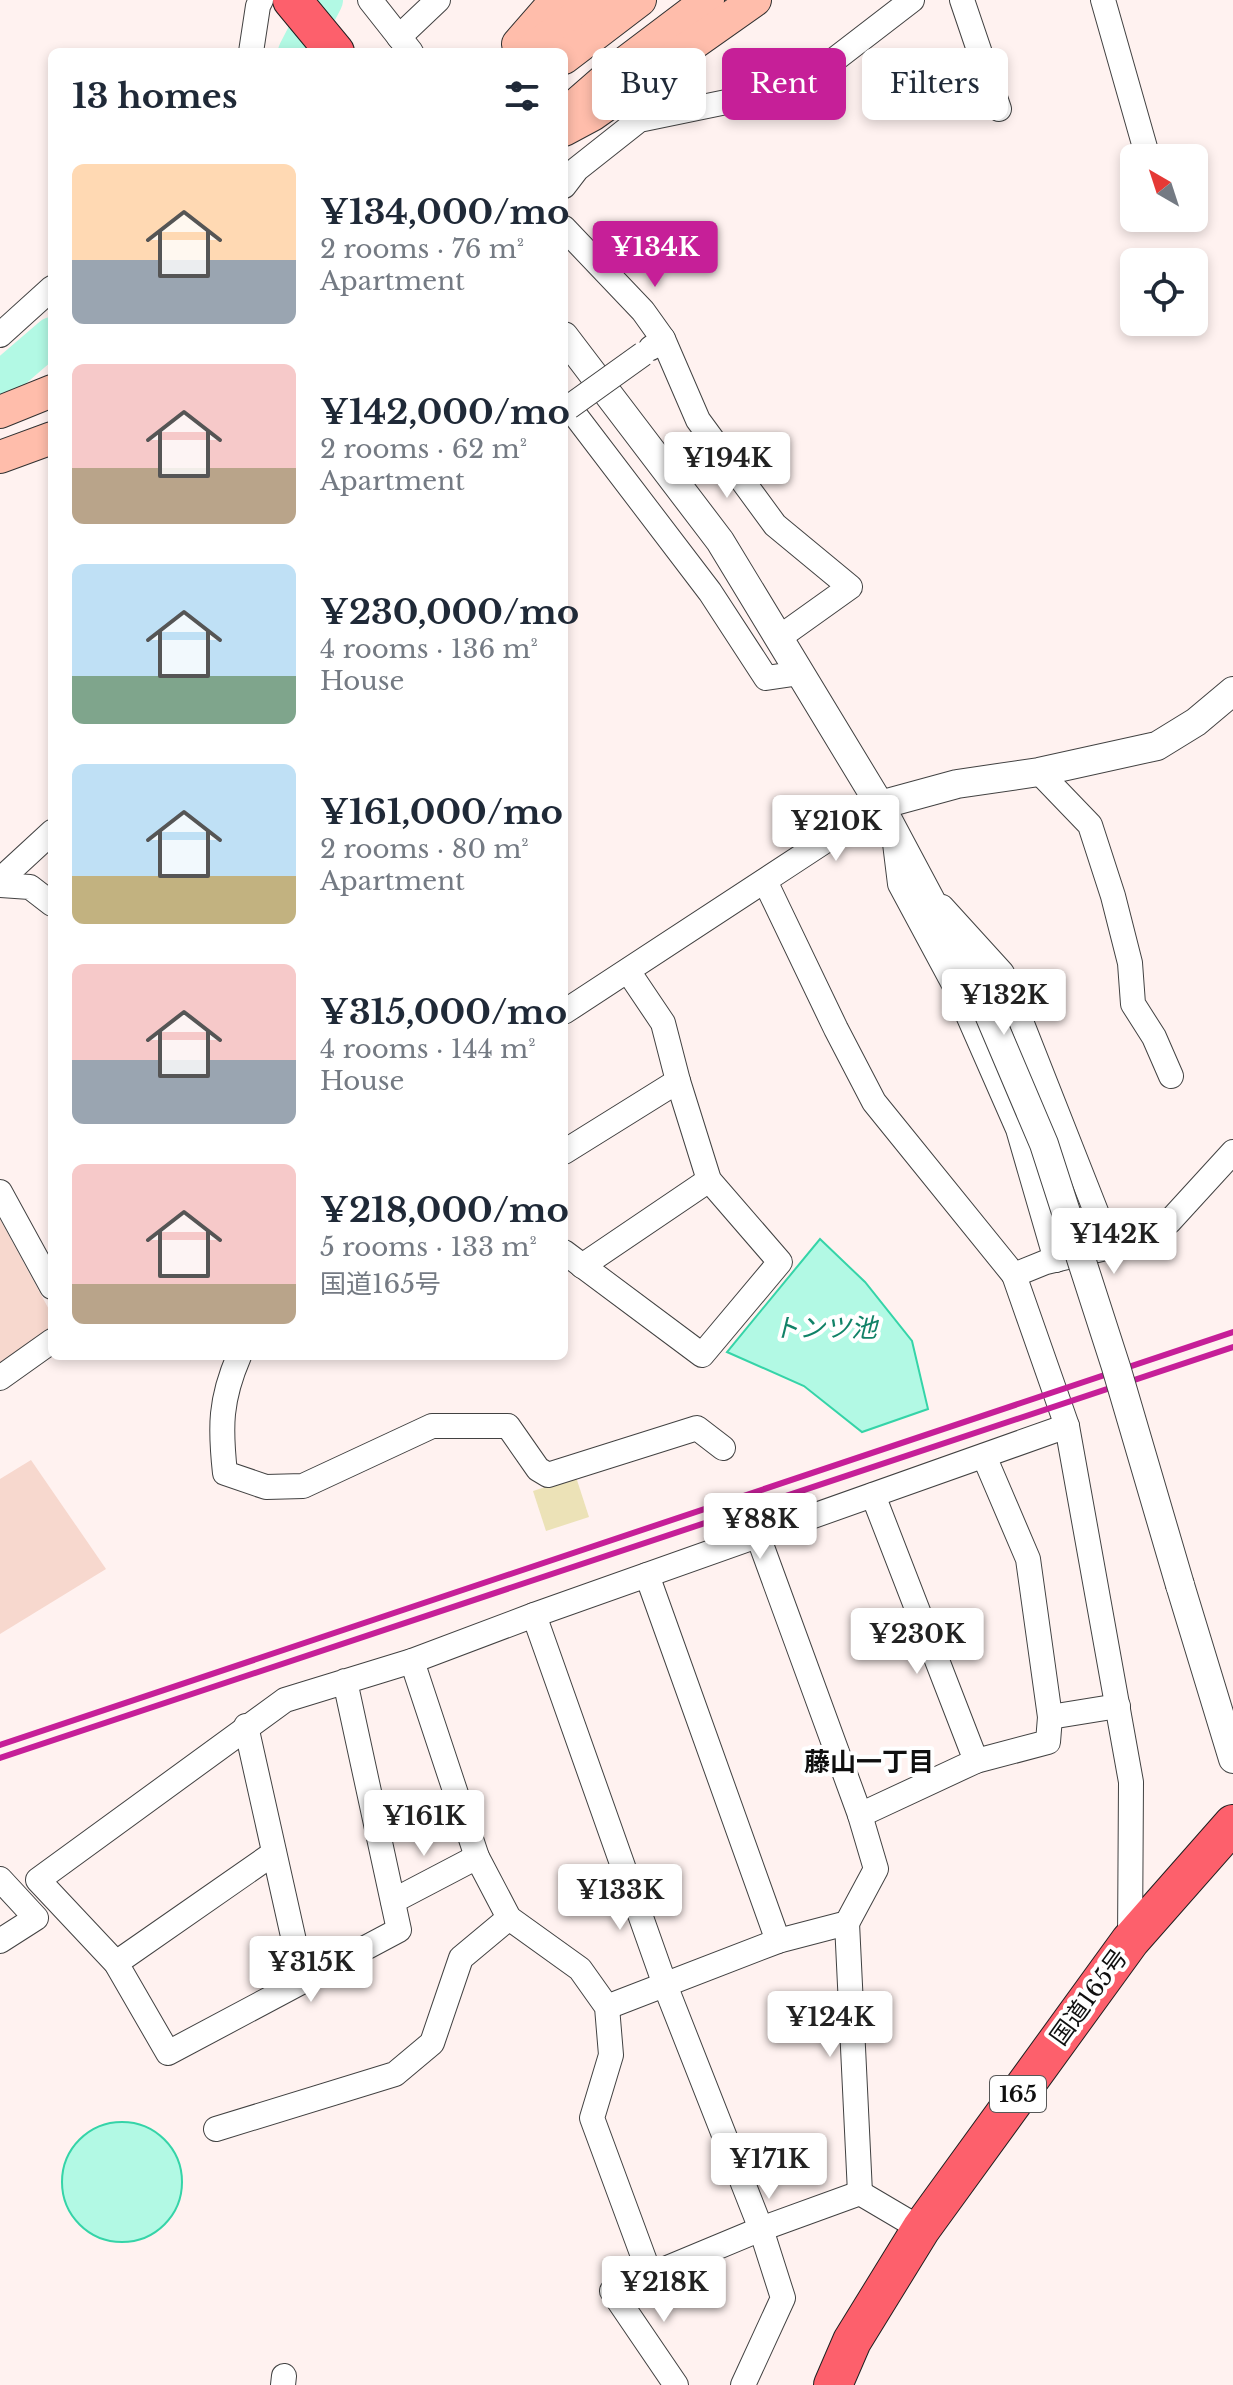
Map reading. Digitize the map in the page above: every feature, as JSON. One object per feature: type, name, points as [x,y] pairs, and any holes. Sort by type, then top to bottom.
[{"type":"highway","points":[[292,0],[331,47]]},
{"type":"highway","name":"国道165号","points":[[833,2385],[852,2341],[921,2229],[1130,1941],[1233,1824]]},
{"type":"main road","points":[[514,48],[559,0]]},
{"type":"main road","points":[[533,48],[599,0]]},
{"type":"main road","points":[[568,55],[640,0]]},
{"type":"main road","points":[[568,84],[678,0]]},
{"type":"main road","points":[[568,111],[618,68],[708,0]]},
{"type":"main road","points":[[568,128],[592,115],[755,0]]},
{"type":"main road","points":[[0,412],[48,393]]},
{"type":"main road","points":[[0,428],[48,410]]},
{"type":"main road","points":[[0,457],[48,439]]},
{"type":"main road","points":[[0,472],[48,456]]},
{"type":"street","points":[[252,48],[261,0]]},
{"type":"street","points":[[370,0],[405,45],[438,0]]},
{"type":"street","points":[[568,181],[577,169],[639,120],[799,87],[912,0]]},
{"type":"street","points":[[962,0],[978,48]]},
{"type":"street","points":[[1103,0],[1144,144]]},
{"type":"street","points":[[568,232],[643,311],[663,339],[698,420],[775,525],[850,587],[780,637]]},
{"type":"street","points":[[0,335],[48,292]]},
{"type":"street","points":[[568,408],[663,339]]},
{"type":"street","points":[[568,341],[720,541],[880,805],[979,991],[1044,1144],[1116,1367],[1233,1759]]},
{"type":"street","points":[[568,410],[710,592],[766,678],[800,673]]},
{"type":"street","points":[[568,1009],[880,805],[957,784],[1039,772],[1157,746],[1196,722],[1233,691]]},
{"type":"street","points":[[1039,772],[1090,825],[1130,963],[1133,1004],[1154,1037],[1171,1076]]},
{"type":"street","points":[[893,831],[900,884],[957,990],[1018,1129],[1056,1260]]},
{"type":"street","points":[[0,882],[48,836]]},
{"type":"street","points":[[765,881],[874,1102],[1014,1275],[1067,1426],[1131,1782],[1130,1941]]},
{"type":"street","points":[[0,882],[30,887],[48,901]]},
{"type":"street","points":[[924,888],[1002,973],[1110,1247]]},
{"type":"street","points":[[628,971],[663,1023],[709,1180],[780,1262],[702,1355],[573,1259],[709,1180]]},
{"type":"street","points":[[568,1150],[678,1081]]},
{"type":"street","points":[[1014,1275],[1056,1260],[1110,1247],[1169,1222],[1233,1152]]},
{"type":"street","points":[[0,1192],[48,1280]]},
{"type":"street","points":[[0,1378],[48,1344]]},
{"type":"street","points":[[237,1360],[220,1425],[225,1473],[266,1487],[303,1486],[432,1426],[508,1426],[538,1469],[548,1475],[697,1428],[723,1448]]},
{"type":"street","points":[[345,1681],[399,1930],[168,2053],[116,1963],[38,1880],[246,1726],[285,1700],[345,1681],[412,1661],[1067,1426]]},
{"type":"street","points":[[860,1815],[976,1761],[1048,1742],[1050,1717],[1028,1559],[984,1456]]},
{"type":"street","points":[[873,1495],[976,1761]]},
{"type":"street","points":[[758,1536],[860,1815],[876,1869],[847,1923],[860,2193]]},
{"type":"street","points":[[647,1575],[778,1941]]},
{"type":"street","points":[[534,1615],[665,1985],[761,2229],[783,2298],[743,2385]]},
{"type":"street","points":[[412,1661],[477,1857],[509,1918],[580,1969],[607,2007],[611,2055],[592,2118],[650,2275]]},
{"type":"street","points":[[1050,1717],[1118,1706]]},
{"type":"street","points":[[246,1726],[303,1981]]},
{"type":"street","points":[[116,1963],[274,1853]]},
{"type":"street","points":[[393,1901],[477,1857]]},
{"type":"street","points":[[0,1879],[36,1918],[0,1941]]},
{"type":"street","points":[[216,2129],[395,2074],[432,2043],[461,1958],[509,1918]]},
{"type":"street","points":[[607,2007],[778,1941],[847,1923]]},
{"type":"street","points":[[860,2193],[921,2229]]},
{"type":"street","points":[[676,2385],[612,2291],[761,2229],[860,2193]]},
{"type":"shaded area","points":[[0,1219],[48,1308],[48,1333],[0,1365]]},
{"type":"shaded area","points":[[31,1460],[106,1569],[0,1634],[0,1479]]},
{"type":"shaded area","points":[[576,1477],[589,1517],[546,1531],[533,1491]]},
{"type":"water","name":"トンツ池","points":[[820,1239],[865,1282],[912,1341],[928,1409],[862,1432],[804,1386],[727,1352]]},
{"type":"water","points":[[122,2122],[145,2126],[165,2139],[178,2159],[182,2182],[178,2205],[165,2225],[145,2238],[122,2242],[99,2238],[79,2225],[66,2205],[62,2182],[66,2159],[79,2139],[99,2126]]},
{"type":"waterway","points":[[299,48],[324,0]]},
{"type":"waterway","points":[[0,381],[48,339]]},
{"type":"railway","points":[[0,1745],[1233,1332]]},
{"type":"railway","points":[[0,1758],[1233,1347]]},
{"type":"district","name":"藤山一丁目","points":[[869,1762]]}]
